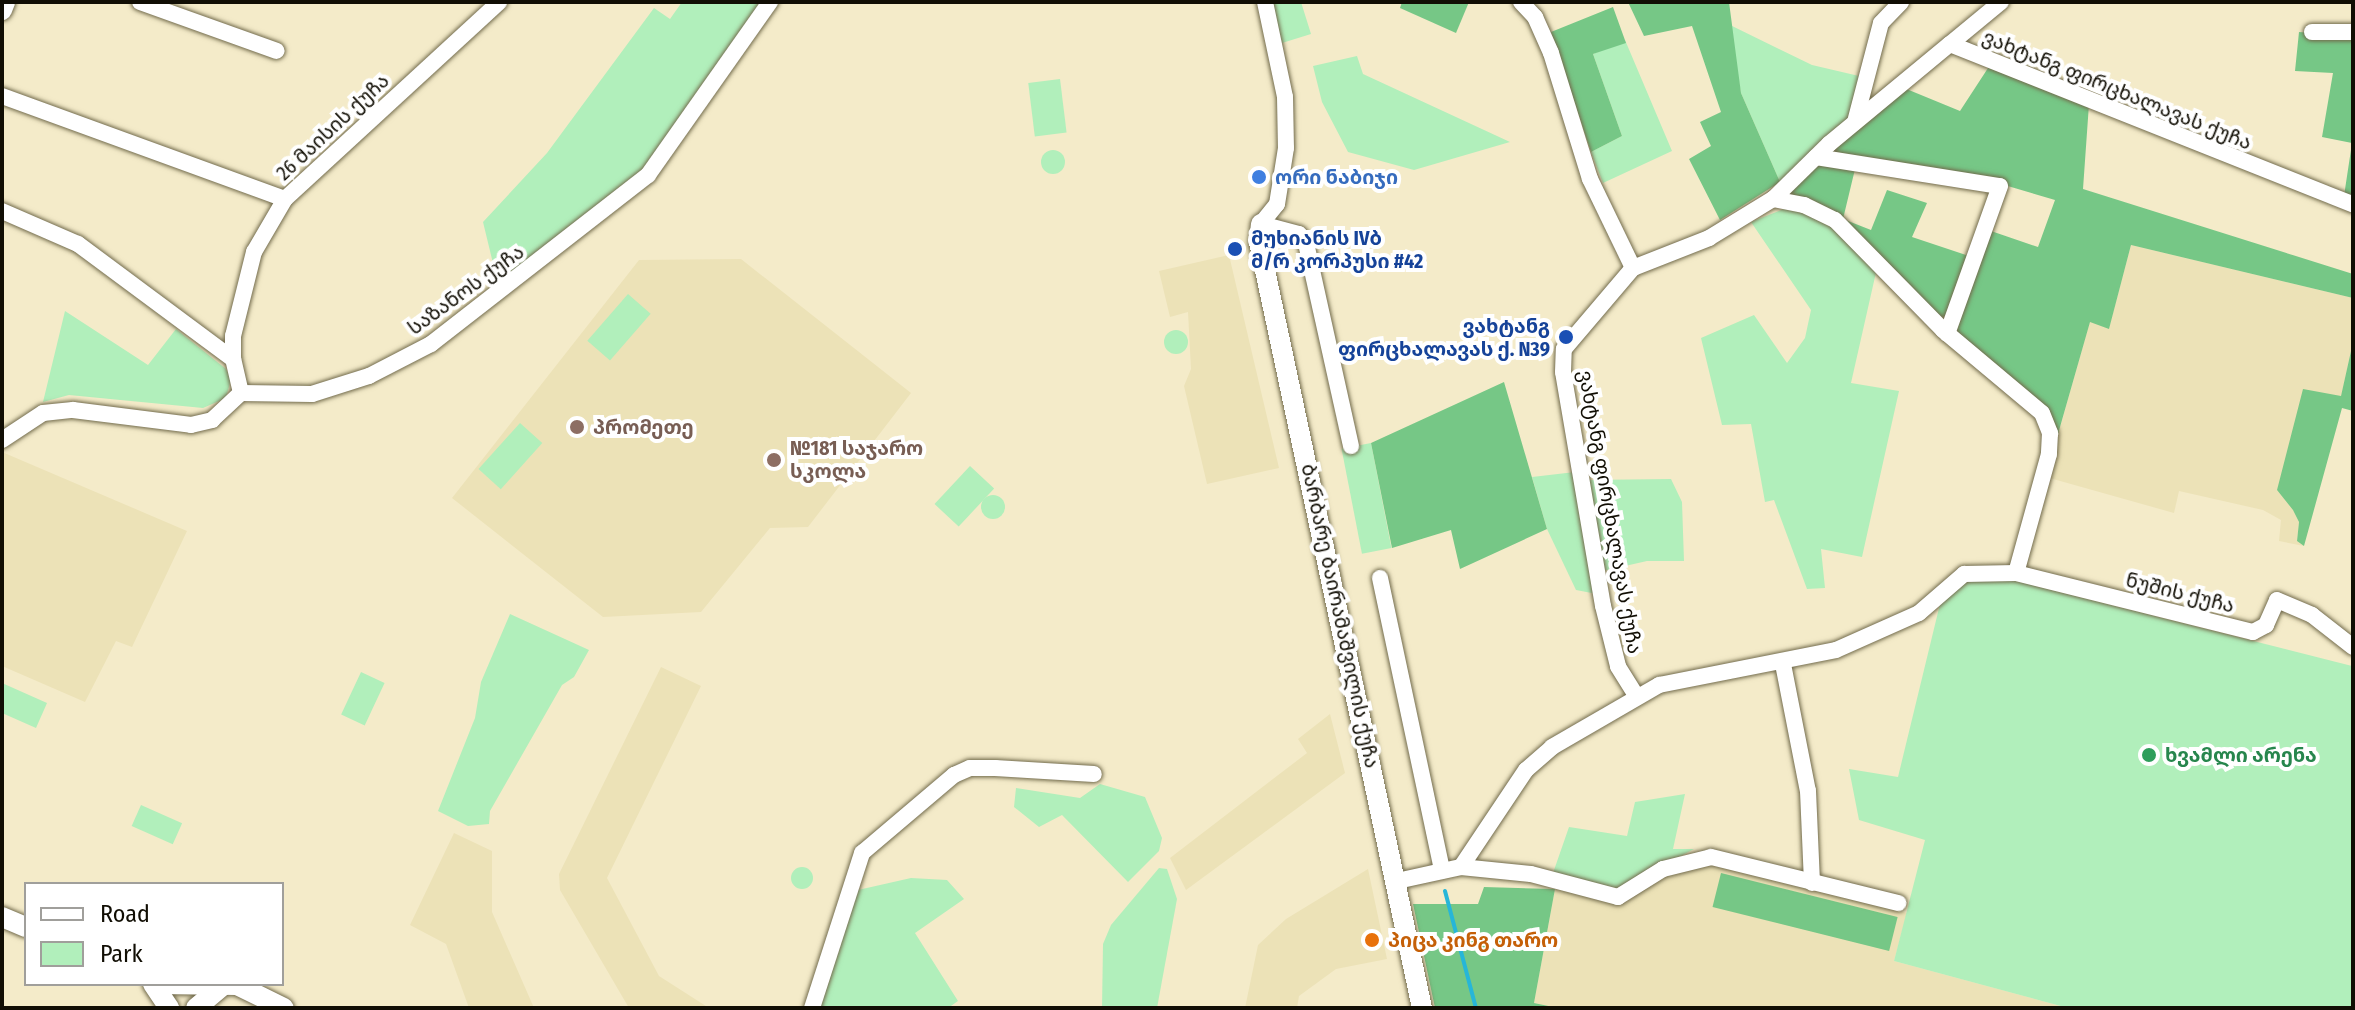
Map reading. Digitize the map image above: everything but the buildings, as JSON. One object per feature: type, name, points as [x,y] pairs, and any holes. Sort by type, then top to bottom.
[{"type":"street","points":[[2,10],[5,2]]},
{"type":"street","points":[[140,2],[277,51]]},
{"type":"street","name":"26 მაისის ქუჩა","points":[[233,359],[254,252],[285,199],[499,2]]},
{"type":"street","name":"საზანოს ქუჩა","points":[[241,393],[312,394],[369,376],[431,344],[648,175],[770,2]]},
{"type":"street","points":[[1265,2],[1285,97],[1286,148],[1277,204],[1261,224],[1299,234],[1306,243],[1351,446]]},
{"type":"street","points":[[1521,2],[1535,17],[1551,53],[1590,179],[1633,268]]},
{"type":"street","points":[[1855,122],[1881,23],[1901,2]]},
{"type":"street","points":[[1950,44],[2001,2]]},
{"type":"street","points":[[2312,32],[2353,32]]},
{"type":"street","name":"ვახტანგ ფირცხალავას ქუჩა","points":[[1637,697],[1618,666],[1603,606],[1562,358],[1633,268],[1709,238],[1773,199],[1855,122],[1950,44],[2353,204]]},
{"type":"street","points":[[2,96],[285,199]]},
{"type":"street","points":[[1816,157],[2000,186],[1947,334]]},
{"type":"street","points":[[1461,867],[1526,770],[1552,747],[1637,697],[1676,679],[1783,664],[1836,650],[1919,613],[1964,574],[2016,573],[2049,454],[2050,433],[2042,413],[1947,334],[1835,220],[1804,205],[1773,199]]},
{"type":"street","points":[[2,211],[78,244],[233,359],[241,393],[212,420],[191,425],[73,410],[43,413],[2,440]]},
{"type":"street","name":"ბარბარე ბაირამაშვილის ქუჩა","points":[[1261,224],[1259,242],[1422,1008]]},
{"type":"street","name":"ნუშის ქუჩა","points":[[2016,573],[2253,632],[2266,625],[2277,600],[2312,615],[2353,647]]},
{"type":"street","points":[[1380,578],[1442,870]]},
{"type":"street","points":[[1783,664],[1808,791],[1812,883]]},
{"type":"street","points":[[812,1008],[862,853],[954,775],[983,768],[1094,774]]},
{"type":"street","points":[[1397,881],[1461,867],[1531,874],[1618,897],[1663,869],[1711,857],[1898,903]]},
{"type":"street","points":[[2,917],[24,926]]},
{"type":"street","points":[[155,986],[169,1008]]},
{"type":"street","points":[[196,1008],[217,988],[230,986]]},
{"type":"street","points":[[239,986],[284,1008]]},
{"type":"shaded area","points":[[2131,245],[2353,298],[2353,342],[2341,397],[2277,490],[2293,509],[2299,522],[2297,541],[2304,546],[2279,541],[2281,520],[2263,510],[2179,491],[2174,513],[2046,477],[2090,321],[2109,328]]},
{"type":"shaded area","points":[[1229,255],[1279,468],[1207,484],[1184,386],[1191,369],[1188,312],[1170,317],[1159,271]]},
{"type":"shaded area","points":[[741,259],[911,393],[808,527],[770,528],[701,612],[603,617],[452,498],[639,260]]},
{"type":"shaded area","points":[[2,452],[187,531],[132,647],[116,641],[85,702],[2,666]]},
{"type":"shaded area","points":[[661,667],[701,686],[607,878],[659,976],[709,1008],[629,1008],[560,890],[559,874]]},
{"type":"shaded area","points":[[1330,714],[1345,773],[1186,890],[1170,858],[1307,753],[1298,739]]},
{"type":"shaded area","points":[[454,833],[492,851],[492,912],[534,1008],[469,1008],[446,944],[410,925]]},
{"type":"shaded area","points":[[1704,861],[1907,913],[1894,961],[2068,1008],[1558,1008],[1534,1003],[1555,889],[1623,904],[1668,872]]},
{"type":"shaded area","points":[[1368,869],[1387,959],[1336,969],[1299,996],[1297,1008],[1245,1008],[1258,945],[1286,919]]},
{"type":"green space","points":[[682,2],[765,2],[642,173],[498,284],[483,222],[547,153],[654,8],[670,19]]},
{"type":"green space","points":[[1272,2],[1301,2],[1311,34],[1282,43]]},
{"type":"green space","points":[[1402,2],[1469,2],[1456,33],[1400,8]]},
{"type":"green space","points":[[1628,2],[1729,2],[1741,93],[1780,182],[1720,220],[1689,159],[1711,146],[1700,122],[1721,112],[1692,26],[1644,36]]},
{"type":"green space","points":[[1613,7],[1626,43],[1593,54],[1622,136],[1591,152],[1551,32]]},
{"type":"green space","points":[[1728,24],[1812,65],[1859,76],[1847,122],[1780,182],[1741,93]]},
{"type":"green space","points":[[2299,32],[2353,36],[2353,200],[2344,196],[2352,143],[2322,137],[2333,73],[2295,71]]},
{"type":"green space","points":[[1625,40],[1672,151],[1603,183],[1591,152],[1622,136],[1593,54]]},
{"type":"green space","points":[[1357,56],[1363,74],[1510,142],[1414,170],[1348,152],[1322,102],[1313,66]]},
{"type":"green space","points":[[1990,65],[2089,104],[2083,189],[2353,274],[2353,298],[2131,245],[2109,329],[2090,322],[2058,434],[1952,332],[1991,231],[2038,247],[2055,200],[1984,179],[1825,153],[1904,88],[1960,111]]},
{"type":"green space","points":[[1060,79],[1067,133],[1035,136],[1028,83]]},
{"type":"green space","points":[[1053,150],[1062,153],[1065,162],[1062,171],[1053,174],[1044,171],[1041,162],[1044,153]]},
{"type":"green space","points":[[1816,162],[1856,165],[1843,219],[1871,230],[1887,190],[1927,203],[1912,237],[1969,256],[1946,316],[1936,318],[1861,237],[1788,195]]},
{"type":"green space","points":[[1789,207],[1832,223],[1877,268],[1851,383],[1899,391],[1862,557],[1821,549],[1825,588],[1807,589],[1774,500],[1765,502],[1751,424],[1722,425],[1701,338],[1754,315],[1787,363],[1805,338],[1811,310],[1751,222]]},
{"type":"green space","points":[[628,294],[651,314],[610,360],[587,341]]},
{"type":"green space","points":[[65,311],[148,365],[176,329],[226,369],[231,379],[226,398],[203,408],[69,395],[43,402]]},
{"type":"green space","points":[[1176,330],[1187,337],[1188,342],[1181,353],[1176,354],[1165,347],[1164,342],[1171,331]]},
{"type":"green space","points":[[2353,342],[2353,411],[2342,408],[2304,546],[2297,541],[2299,522],[2277,490],[2303,389],[2341,396]]},
{"type":"green space","points":[[1504,382],[1547,529],[1460,569],[1451,530],[1392,548],[1371,443]]},
{"type":"green space","points":[[520,423],[542,443],[501,489],[479,469]]},
{"type":"green space","points":[[1371,443],[1391,548],[1362,554],[1342,449]]},
{"type":"green space","points":[[970,466],[994,489],[959,527],[935,504]]},
{"type":"green space","points":[[1575,472],[1597,594],[1576,590],[1547,529],[1532,477]]},
{"type":"green space","points":[[1671,479],[1682,502],[1684,561],[1647,561],[1603,571],[1586,480]]},
{"type":"green space","points":[[993,495],[1004,502],[1005,507],[998,518],[993,519],[982,512],[981,507],[988,496]]},
{"type":"green space","name":"ხვამლი არენა","points":[[1989,574],[2352,666],[2353,1008],[2068,1008],[1894,961],[1925,840],[1859,820],[1849,769],[1898,777],[1940,604],[1973,577]]},
{"type":"green space","points":[[510,614],[589,650],[574,677],[562,685],[490,811],[489,824],[468,826],[438,811],[475,718],[481,682]]},
{"type":"green space","points":[[361,672],[385,683],[365,726],[341,715]]},
{"type":"green space","points":[[2,683],[47,703],[36,728],[2,713]]},
{"type":"green space","points":[[1100,784],[1145,797],[1162,838],[1159,851],[1128,882],[1062,815],[1039,827],[1014,807],[1016,788],[1080,798]]},
{"type":"green space","points":[[1685,794],[1673,849],[1694,849],[1619,889],[1553,873],[1569,827],[1627,836],[1635,802]]},
{"type":"green space","points":[[141,805],[182,823],[173,844],[132,826]]},
{"type":"green space","points":[[802,867],[813,878],[802,889],[791,878]]},
{"type":"green space","points":[[1159,868],[1167,869],[1177,899],[1157,1008],[1102,1008],[1103,944],[1111,925]]},
{"type":"green space","points":[[1721,873],[1898,917],[1889,951],[1713,907]]},
{"type":"green space","points":[[911,878],[947,880],[964,899],[915,933],[958,1001],[948,1008],[820,1008],[858,890]]},
{"type":"green space","points":[[1484,887],[1555,889],[1534,1003],[1558,1008],[1435,1008],[1413,904],[1478,904]]},
{"type":"waterway","points":[[1445,891],[1476,1008]]},
{"type":"place","name":"ორი ნაბიჯი","points":[[1259,177]]},
{"type":"place","name":"მუხიანის IVბ მ/რ კორპუსი #42","points":[[1235,249]]},
{"type":"place","name":"ვახტანგ ფირცხალავას ქ. N39","points":[[1566,337]]},
{"type":"place","name":"პრომეთე","points":[[577,427]]},
{"type":"place","name":"№181 საჯარო სკოლა","points":[[774,460]]},
{"type":"place","name":"ხვამლი არენა","points":[[2149,755]]},
{"type":"place","name":"პიცა კინგ თარო","points":[[1372,940]]}]
